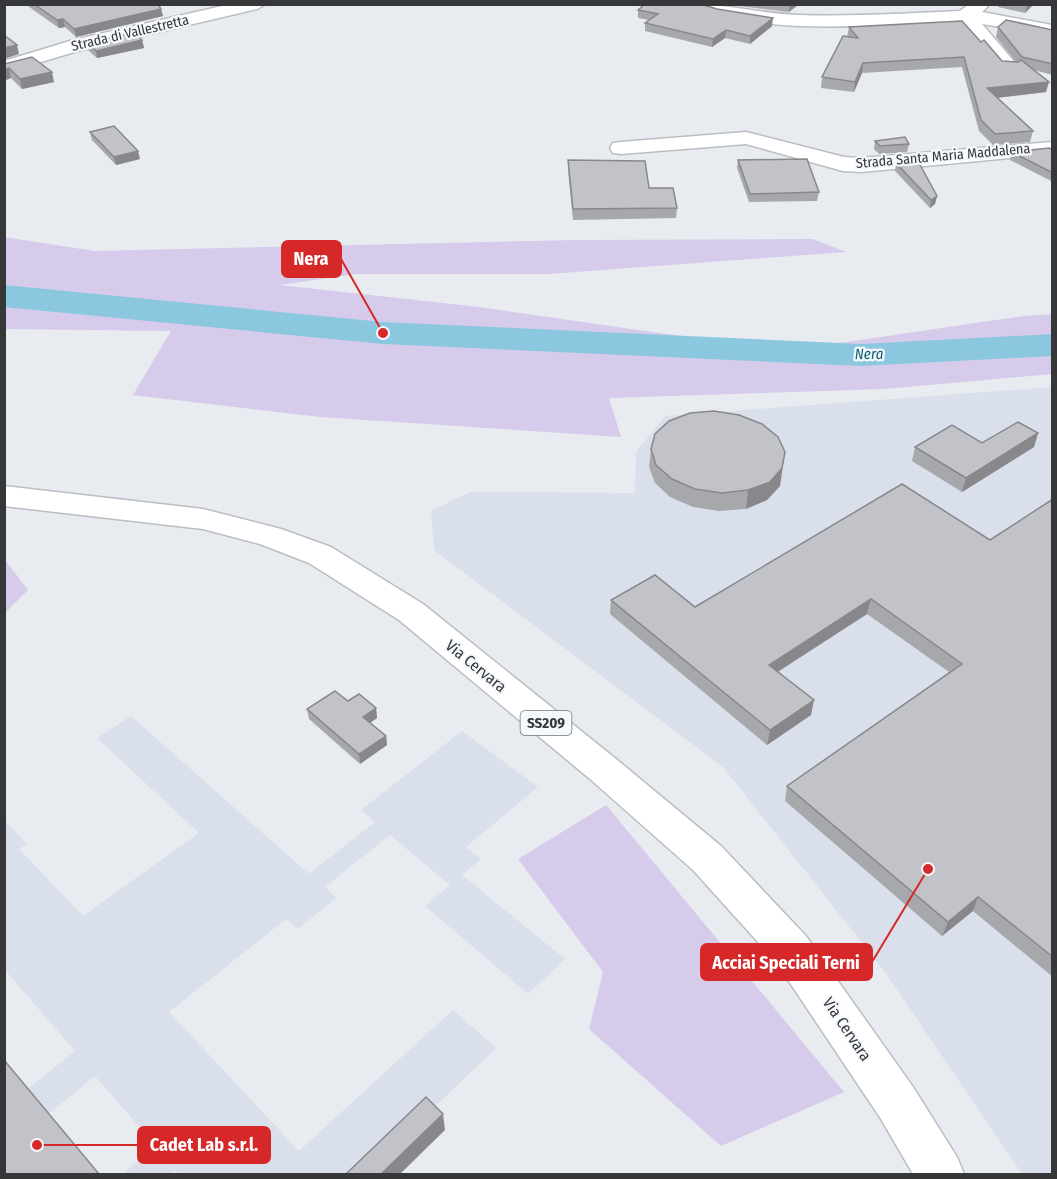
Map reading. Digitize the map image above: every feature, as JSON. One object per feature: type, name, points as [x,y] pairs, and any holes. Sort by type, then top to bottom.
[{"type":"street","name":"Strada di Vallestretta","points":[[4,66],[73,45],[257,4]]},
{"type":"street","points":[[696,4],[718,11],[764,19],[827,20],[974,12],[1020,27],[1053,30]]},
{"type":"street","points":[[817,4],[827,20]]},
{"type":"street","points":[[974,12],[972,24],[1008,66]]},
{"type":"street","name":"Strada Santa Maria Maddalena","points":[[621,148],[746,138],[843,164],[861,165],[1053,148]]},
{"type":"street","name":"Via Cervara","points":[[4,496],[203,519],[270,536],[320,555],[411,612],[603,769],[707,858],[791,949],[897,1103],[940,1174]]},
{"type":"shaded area","points":[[4,237],[95,251],[575,240],[813,239],[846,252],[549,274],[355,274],[280,285],[479,307],[785,351],[1023,316],[1052,314],[1052,374],[885,389],[609,398],[621,437],[320,417],[133,395],[171,331],[5,329]]},
{"type":"shaded area","points":[[1052,387],[1052,1174],[1022,1174],[885,972],[723,767],[434,550],[431,511],[470,492],[635,493],[636,452],[665,416]]},
{"type":"shaded area","points":[[5,560],[28,590],[5,613]]},
{"type":"shaded area","points":[[131,716],[309,874],[375,822],[361,810],[462,731],[538,787],[466,847],[481,859],[462,875],[565,959],[528,994],[425,906],[450,885],[390,835],[325,887],[336,898],[298,929],[286,919],[169,1012],[299,1151],[453,1010],[496,1048],[365,1174],[179,1174],[176,1171],[171,1174],[123,1174],[156,1146],[95,1076],[46,1116],[25,1091],[75,1051],[5,970],[4,820],[27,844],[19,849],[83,916],[199,833],[97,738]]},
{"type":"shaded area","points":[[606,805],[844,1092],[721,1146],[589,1029],[603,972],[518,859]]},
{"type":"building","points":[[34,4],[158,4],[161,9],[74,29],[63,19],[57,20]]},
{"type":"building","points":[[645,4],[700,4],[773,18],[750,36],[726,30],[713,39],[645,23],[658,14],[638,10]]},
{"type":"building","points":[[1006,20],[1053,30],[1053,64],[1022,57],[998,27]]},
{"type":"building","points":[[962,21],[981,42],[984,40],[1002,61],[1018,62],[1021,60],[1049,82],[987,88],[1033,131],[995,134],[981,120],[964,57],[863,63],[855,82],[822,77],[843,36],[858,38],[849,27]]},
{"type":"building","points":[[134,32],[142,40],[96,51],[88,43]]},
{"type":"building","points":[[4,35],[17,45],[4,48]]},
{"type":"building","points":[[32,57],[52,72],[20,79],[9,68],[4,70],[4,64]]},
{"type":"building","points":[[114,126],[138,151],[114,157],[90,132]]},
{"type":"building","points":[[905,137],[909,144],[880,146],[875,141]]},
{"type":"building","points":[[1049,148],[1053,150],[1053,173],[1012,152]]},
{"type":"building","points":[[807,159],[819,192],[750,194],[738,160]]},
{"type":"building","points":[[568,160],[645,161],[649,188],[673,188],[677,208],[573,209]]},
{"type":"building","points":[[918,161],[937,196],[931,200],[896,163]]},
{"type":"building","points":[[714,411],[739,415],[762,424],[778,437],[785,452],[782,468],[770,482],[748,490],[722,493],[695,489],[672,479],[656,465],[651,449],[655,434],[669,421],[690,413]]},
{"type":"building","points":[[1018,422],[1038,433],[966,478],[915,447],[952,425],[982,443]]},
{"type":"building","points":[[902,484],[990,540],[1053,499],[1053,957],[978,897],[948,922],[787,786],[962,664],[871,599],[769,665],[814,700],[770,730],[611,600],[655,575],[695,607]]},
{"type":"building","points":[[335,691],[348,701],[359,694],[376,708],[363,717],[386,736],[359,754],[307,709]]},
{"type":"building","points":[[4,1060],[99,1174],[4,1174]]},
{"type":"building","points":[[426,1097],[443,1114],[381,1174],[346,1174]]},
{"type":"waterway","name":"Nera","points":[[4,296],[383,333],[861,355],[1052,345]]},
{"type":"place","name":"Nera","points":[[383,333]]},
{"type":"place","name":"Acciai Speciali Terni","points":[[928,869]]},
{"type":"place","name":"Cadet Lab s.r.l.","points":[[37,1145]]}]
